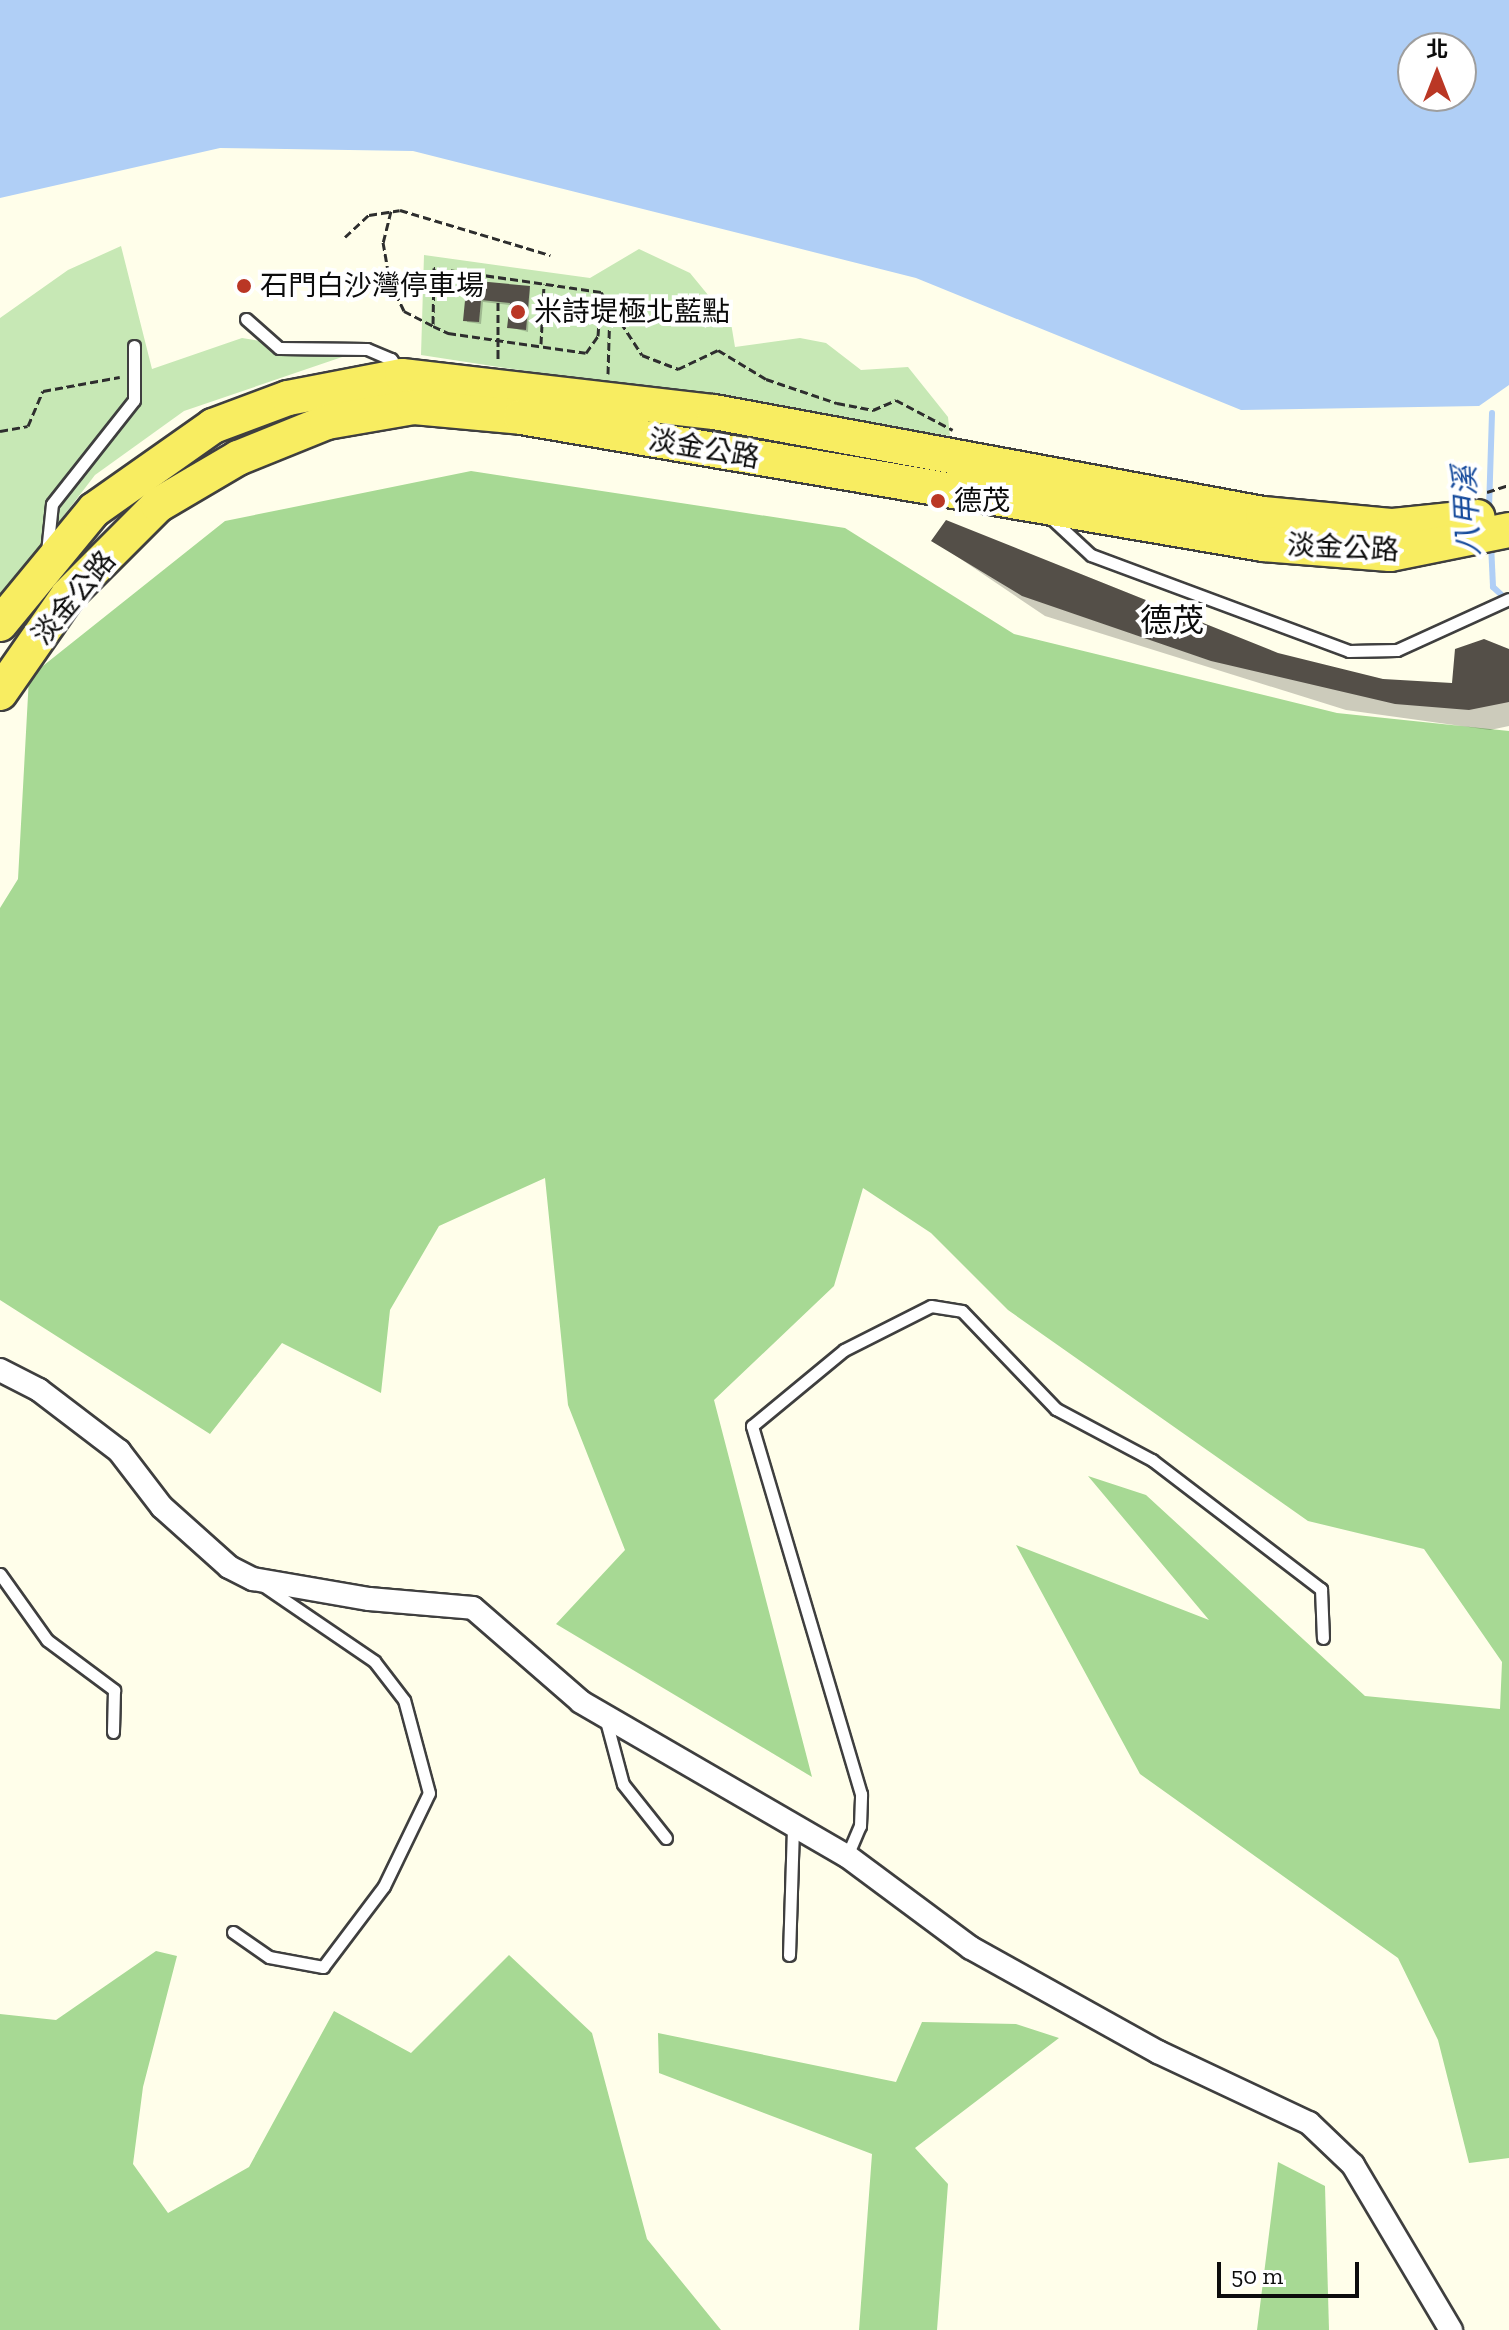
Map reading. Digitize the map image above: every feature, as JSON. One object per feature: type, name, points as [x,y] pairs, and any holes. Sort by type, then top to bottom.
[{"type":"main road","name":"淡金公路","points":[[0,624],[45,562],[104,501],[213,426],[288,398],[402,376],[714,412],[1033,467],[1263,514],[1393,526],[1498,511]]},
{"type":"main road","name":"淡金公路","points":[[0,693],[68,595],[158,505],[238,458],[327,422],[414,407],[521,417],[1263,544],[1390,554],[1498,511]]},
{"type":"street","points":[[0,1370],[39,1390],[119,1451],[206,1552],[253,1579],[473,1608],[605,1715],[847,1856],[971,1948],[1158,2052],[1309,2123],[1353,2165],[1451,2330]]},
{"type":"lane","points":[[246,319],[265,343],[367,349],[391,359],[402,376]]},
{"type":"lane","points":[[45,562],[52,504],[117,430],[134,400],[134,346]]},
{"type":"lane","points":[[1033,467],[1038,506],[1091,555],[1349,651],[1397,650],[1509,599]]},
{"type":"lane","points":[[847,1856],[860,1826],[861,1794],[752,1426],[844,1350],[931,1306],[962,1311],[1056,1409],[1152,1460],[1321,1589],[1323,1638]]},
{"type":"lane","points":[[0,1574],[47,1640],[114,1690],[113,1732]]},
{"type":"lane","points":[[233,1932],[269,1957],[323,1967],[384,1886],[429,1793],[409,1712],[374,1661],[253,1579]]},
{"type":"lane","points":[[605,1715],[623,1784],[666,1838]]},
{"type":"lane","points":[[789,1955],[793,1825]]},
{"type":"path","points":[[345,237],[369,215],[391,211],[550,255]]},
{"type":"path","points":[[391,211],[383,242],[390,282],[404,311],[433,326],[498,340],[586,353],[598,336],[601,292]]},
{"type":"path","points":[[433,326],[434,268],[601,292],[642,355],[678,369],[718,350],[766,379],[837,403],[873,410],[896,400],[964,438]]},
{"type":"path","points":[[541,345],[544,284]]},
{"type":"path","points":[[498,302],[498,360]]},
{"type":"path","points":[[607,376],[610,306]]},
{"type":"path","points":[[0,431],[28,426],[43,391],[134,375]]},
{"type":"green space","points":[[121,246],[152,369],[242,338],[348,355],[184,411],[95,475],[0,599],[0,318],[68,270]]},
{"type":"green space","points":[[639,249],[690,273],[731,323],[735,347],[800,338],[826,343],[861,370],[908,367],[948,417],[950,436],[421,355],[424,255],[590,278]]},
{"type":"green space","points":[[471,471],[845,528],[1014,634],[1337,713],[1509,731],[1509,2158],[1469,2163],[1438,2040],[1398,1958],[1140,1774],[1016,1545],[1209,1620],[1088,1476],[1146,1495],[1365,1696],[1500,1709],[1502,1662],[1424,1549],[1308,1521],[1008,1310],[931,1233],[863,1188],[834,1286],[714,1400],[812,1777],[556,1624],[625,1550],[568,1405],[545,1178],[439,1226],[390,1310],[381,1393],[282,1343],[210,1434],[0,1300],[0,908],[18,879],[29,677],[225,521]]},
{"type":"green space","points":[[156,1951],[177,1956],[143,2087],[133,2164],[168,2213],[249,2167],[334,2011],[411,2053],[509,1955],[592,2033],[647,2239],[721,2330],[0,2330],[0,2014],[56,2020]]},
{"type":"green space","points":[[922,2022],[1016,2024],[1059,2038],[915,2148],[948,2184],[937,2330],[859,2330],[872,2154],[659,2073],[658,2033],[896,2082]]},
{"type":"green space","points":[[1278,2162],[1325,2186],[1329,2330],[1257,2330]]},
{"type":"water","points":[[0,0],[1509,0],[1509,385],[1479,406],[1241,410],[916,278],[413,151],[220,148],[0,198]]},
{"type":"building","name":"米詩堤極北藍點","points":[[467,280],[530,286],[526,330],[507,328],[510,303],[481,300],[479,322],[463,321]]},
{"type":"building","points":[[946,520],[1278,653],[1383,679],[1452,683],[1455,649],[1484,639],[1509,649],[1509,702],[1469,710],[1395,704],[1211,661],[1022,596],[931,541]]},
{"type":"waterway","points":[[1489,509],[1492,413]]},
{"type":"waterway","name":"八甲溪","points":[[1491,544],[1493,587],[1506,599]]},
{"type":"place","name":"石門白沙灣停車場","points":[[244,286]]},
{"type":"place","name":"米詩堤極北藍點","points":[[518,312]]},
{"type":"place","name":"德茂","points":[[938,501]]},
{"type":"district","name":"德茂","points":[[1172,620]]}]
